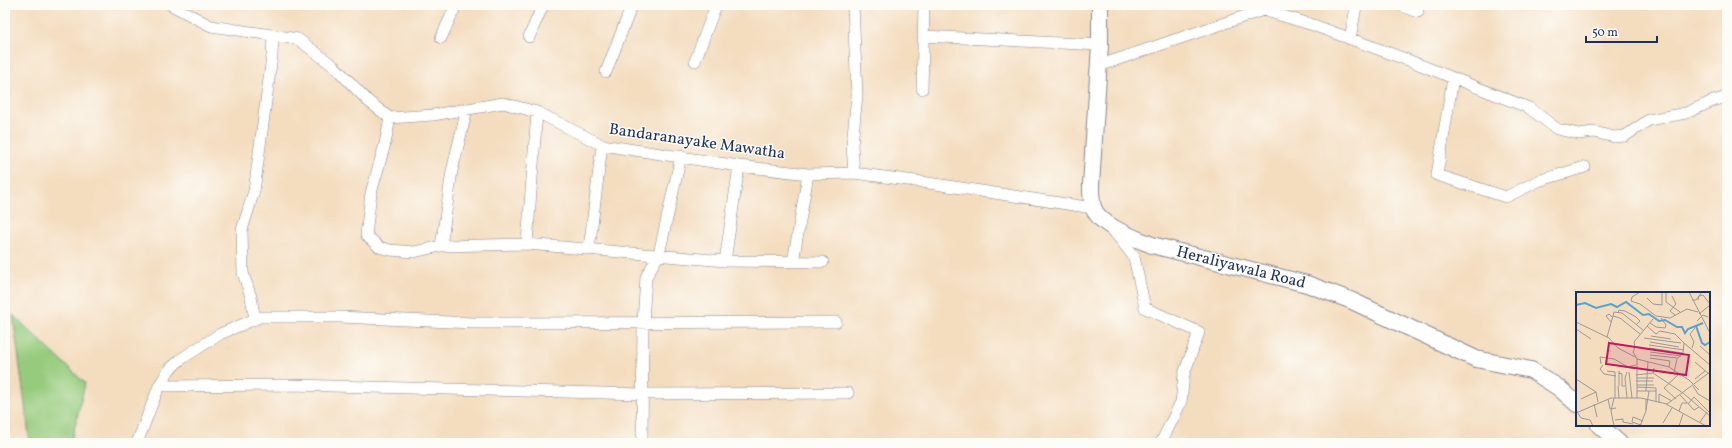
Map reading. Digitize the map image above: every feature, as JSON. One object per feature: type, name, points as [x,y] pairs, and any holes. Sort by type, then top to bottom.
[{"type":"street","points":[[171,5],[211,26],[298,39],[335,68],[368,101],[390,118],[385,144],[371,193],[366,235],[379,247],[390,250],[414,252],[441,246],[528,244],[725,260],[823,262]]},
{"type":"street","points":[[441,38],[456,5]]},
{"type":"street","points":[[529,37],[543,5]]},
{"type":"street","points":[[606,72],[632,5]]},
{"type":"street","points":[[695,61],[716,5]]},
{"type":"street","points":[[853,5],[858,95],[852,145],[854,173]]},
{"type":"street","points":[[922,89],[924,5]]},
{"type":"street","points":[[1093,208],[1090,185],[1100,45],[1100,5]]},
{"type":"street","points":[[1400,5],[1418,12]]},
{"type":"street","points":[[1350,39],[1357,6]]},
{"type":"street","points":[[1098,66],[1263,10],[1350,39],[1453,78],[1529,108],[1557,129],[1579,134],[1594,132],[1614,137],[1625,136],[1649,120],[1686,113],[1713,101],[1727,97]]},
{"type":"street","points":[[255,319],[251,296],[243,273],[242,230],[254,191],[272,56],[273,35]]},
{"type":"street","points":[[923,36],[1100,45]]},
{"type":"street","points":[[1453,78],[1437,175],[1506,197],[1538,181],[1585,167]]},
{"type":"street","name":"Bandaranayake Mawatha","points":[[390,118],[433,115],[502,103],[537,112],[573,132],[602,145],[682,156],[739,166],[808,174],[854,173],[1093,208]]},
{"type":"street","points":[[441,246],[452,171],[467,109]]},
{"type":"street","points":[[528,244],[537,112]]},
{"type":"street","points":[[589,249],[602,145]]},
{"type":"street","points":[[642,443],[643,322],[646,277],[659,254],[682,156]]},
{"type":"street","points":[[725,260],[739,166]]},
{"type":"street","points":[[793,262],[808,174]]},
{"type":"street","name":"Heraliyawala Road","points":[[1093,208],[1108,224],[1130,237],[1165,249],[1306,284],[1350,300],[1476,359],[1532,370],[1560,388],[1576,403]]},
{"type":"street","points":[[1108,224],[1134,257],[1145,308],[1199,332],[1184,374],[1181,402],[1161,443]]},
{"type":"street","points":[[137,443],[159,386],[169,370],[181,359],[220,334],[260,317],[339,316],[473,323],[836,322]]},
{"type":"street","points":[[159,386],[292,385],[643,394],[848,393]]},
{"type":"street","points":[[1600,426],[1619,443]]},
{"type":"green space","points":[[13,315],[85,383],[71,443],[30,443]]}]
